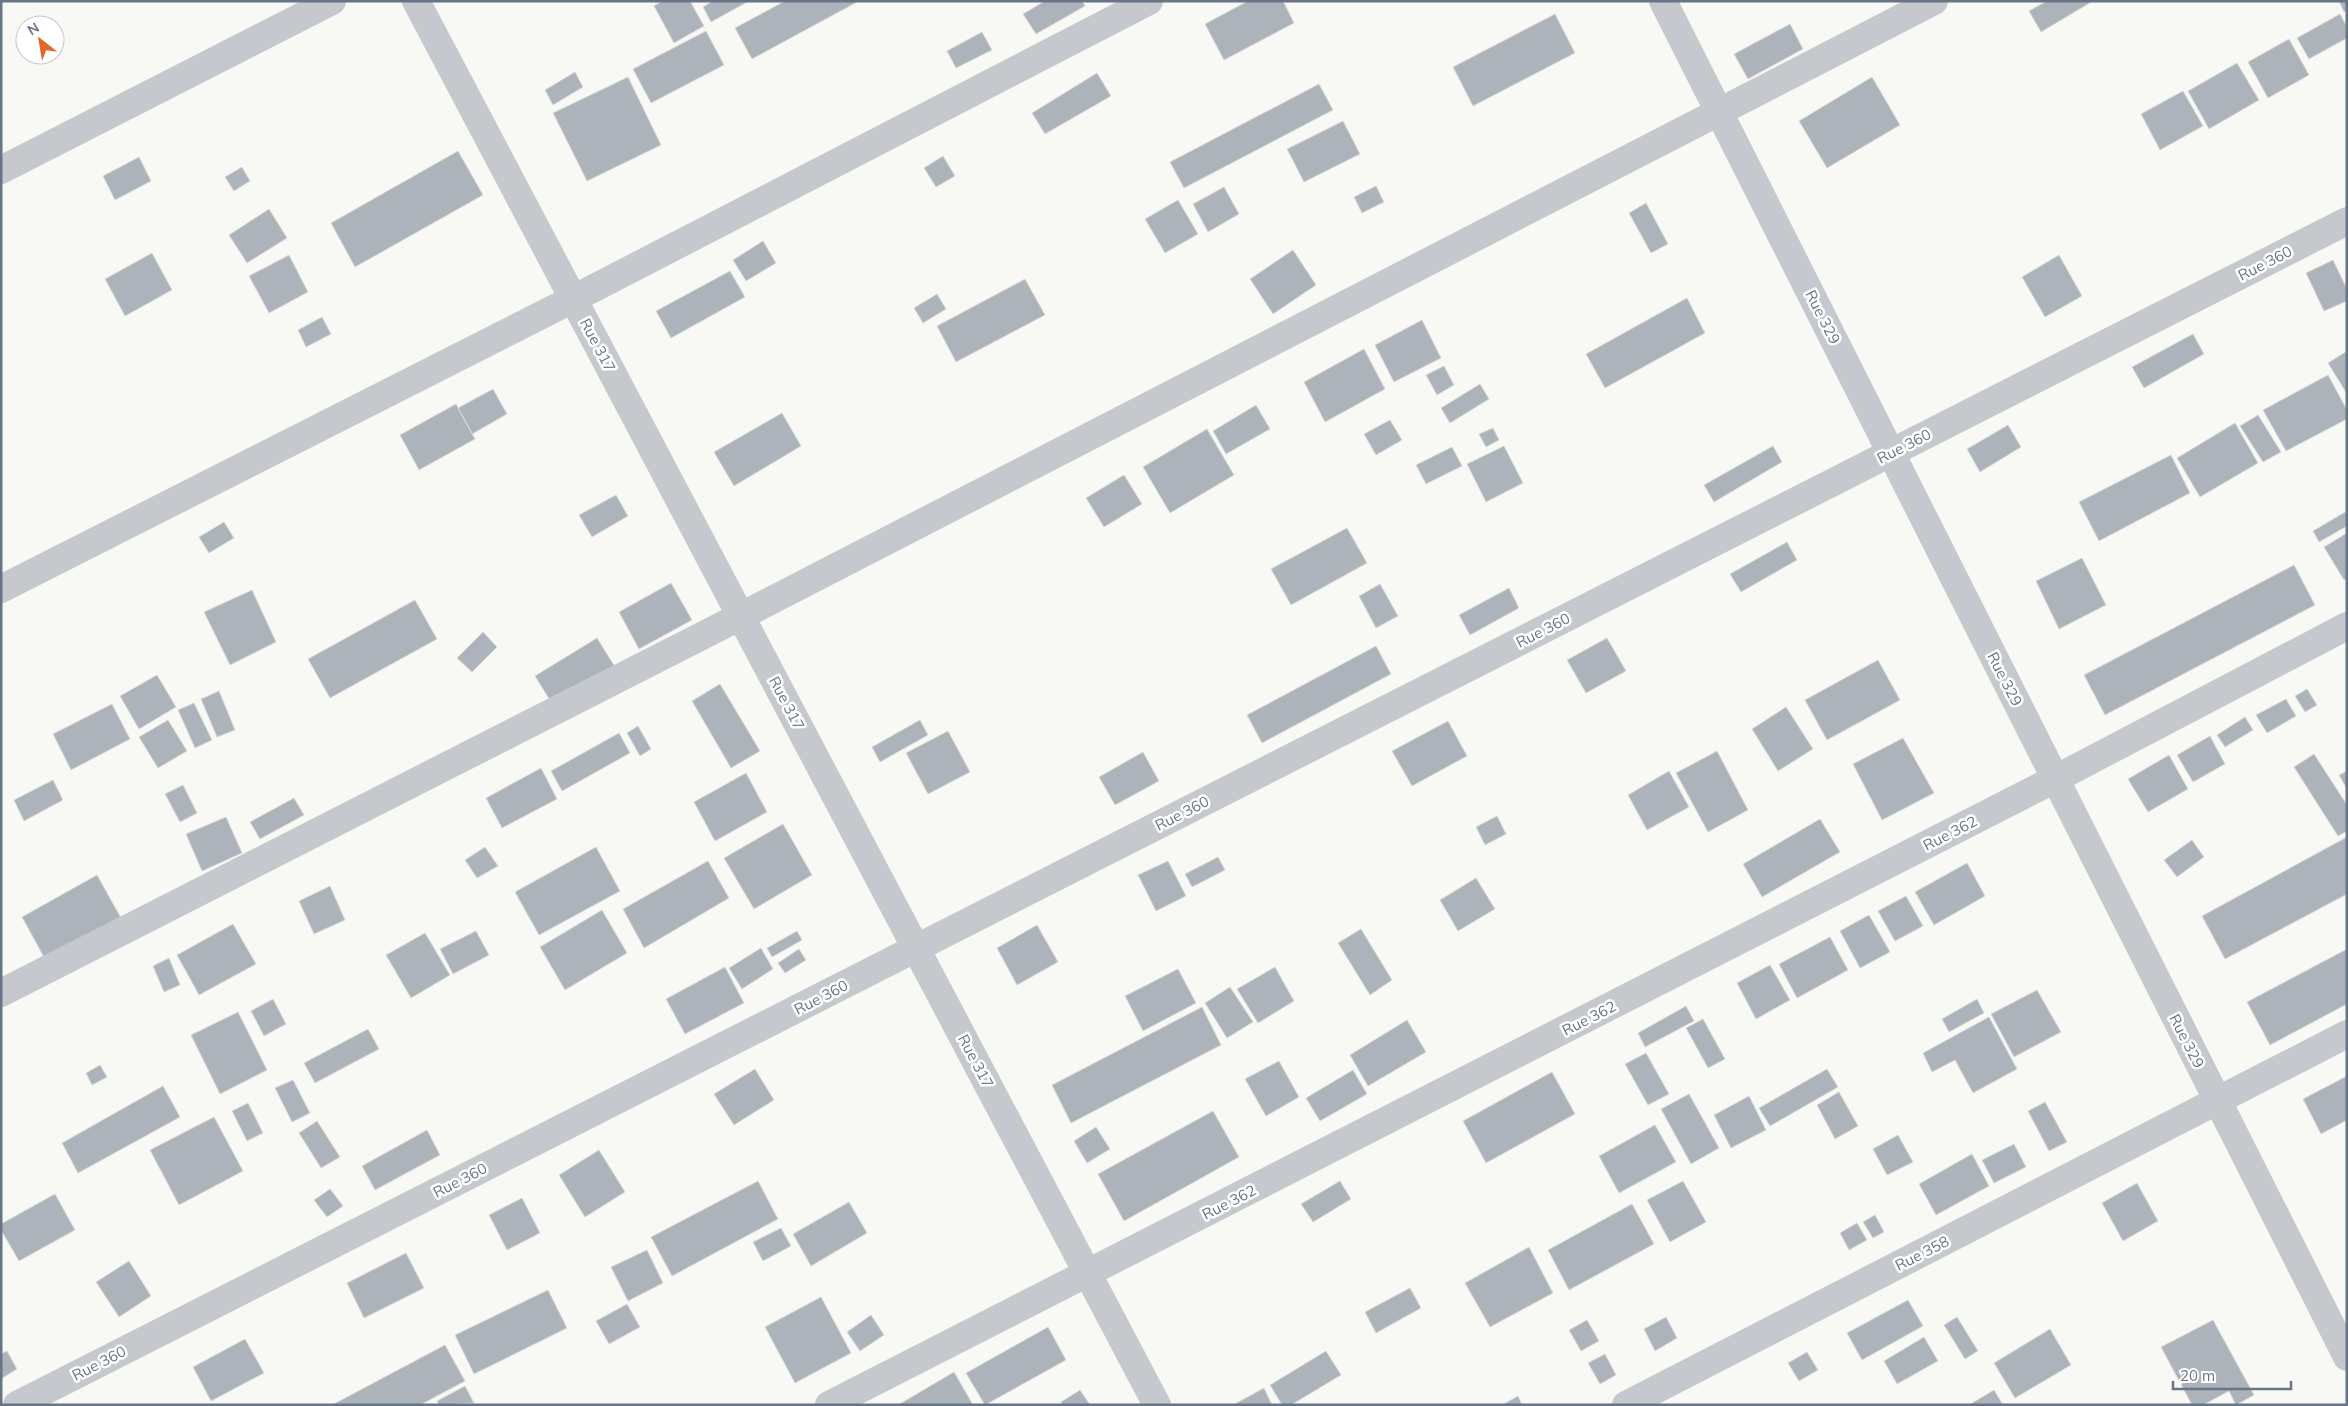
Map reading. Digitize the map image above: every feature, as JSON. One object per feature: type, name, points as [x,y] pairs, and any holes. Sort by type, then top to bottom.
[{"type":"street","points":[[1,170],[332,1]]},
{"type":"street","name":"Rue 317","points":[[416,1],[1158,1405]]},
{"type":"street","points":[[1,589],[573,299],[1149,1]]},
{"type":"street","name":"Rue 329","points":[[1663,1],[2347,1357]]},
{"type":"street","points":[[1,993],[741,616],[1934,1]]},
{"type":"street","name":"Rue 360","points":[[17,1405],[2347,221]]},
{"type":"street","name":"Rue 362","points":[[829,1405],[2055,779],[2347,626]]},
{"type":"street","name":"Rue 358","points":[[1626,1405],[2347,1034]]},
{"type":"building","points":[[662,1],[690,1],[704,26],[674,43],[654,6]]},
{"type":"building","points":[[713,1],[749,1],[711,22],[703,7]]},
{"type":"building","points":[[785,1],[859,1],[752,59],[735,28]]},
{"type":"building","points":[[1045,1],[1082,1],[1085,6],[1036,34],[1023,14]]},
{"type":"building","points":[[1248,1],[1283,1],[1294,23],[1224,60],[1205,24]]},
{"type":"building","points":[[2047,1],[2093,1],[2041,32],[2029,11]]},
{"type":"building","points":[[2339,1],[2347,1],[2347,10],[2344,12]]},
{"type":"building","points":[[1555,14],[1575,53],[1473,106],[1453,67]]},
{"type":"building","points":[[2340,14],[2347,27],[2347,38],[2309,59],[2297,38]]},
{"type":"building","points":[[1790,24],[1803,49],[1748,79],[1734,54]]},
{"type":"building","points":[[706,31],[724,65],[651,103],[633,69]]},
{"type":"building","points":[[982,32],[992,50],[956,68],[947,51]]},
{"type":"building","points":[[2289,39],[2309,75],[2268,98],[2248,62]]},
{"type":"building","points":[[2237,63],[2259,100],[2209,129],[2188,91]]},
{"type":"building","points":[[575,72],[583,87],[553,105],[545,90]]},
{"type":"building","points":[[1097,73],[1111,96],[1045,134],[1032,113]]},
{"type":"building","points":[[628,77],[661,145],[587,181],[553,113]]},
{"type":"building","points":[[1872,77],[1900,125],[1827,168],[1799,121]]},
{"type":"building","points":[[1319,84],[1333,110],[1184,188],[1170,162]]},
{"type":"building","points":[[2183,91],[2203,126],[2160,150],[2141,114]]},
{"type":"building","points":[[1343,121],[1360,154],[1304,182],[1287,149]]},
{"type":"building","points":[[458,151],[483,195],[355,267],[331,223]]},
{"type":"building","points":[[943,156],[955,176],[936,187],[924,168]]},
{"type":"building","points":[[139,157],[151,181],[115,200],[103,176]]},
{"type":"building","points":[[242,167],[250,181],[234,191],[225,177]]},
{"type":"building","points":[[1376,186],[1384,202],[1362,213],[1354,197]]},
{"type":"building","points":[[1224,187],[1239,214],[1208,232],[1193,204]]},
{"type":"building","points":[[1178,200],[1198,234],[1165,253],[1145,219]]},
{"type":"building","points":[[1646,203],[1668,244],[1651,253],[1629,213]]},
{"type":"building","points":[[269,209],[287,238],[247,263],[229,235]]},
{"type":"building","points":[[763,241],[776,263],[746,281],[733,260]]},
{"type":"building","points":[[1293,250],[1316,285],[1273,314],[1250,279]]},
{"type":"building","points":[[152,253],[172,290],[125,316],[105,279]]},
{"type":"building","points":[[289,255],[308,292],[269,313],[249,276]]},
{"type":"building","points":[[2059,255],[2082,296],[2045,317],[2022,277]]},
{"type":"building","points":[[2333,260],[2347,289],[2347,301],[2324,311],[2306,273]]},
{"type":"building","points":[[730,271],[745,297],[671,338],[656,311]]},
{"type":"building","points":[[1025,279],[1045,315],[956,362],[937,326]]},
{"type":"building","points":[[937,294],[946,309],[923,323],[914,308]]},
{"type":"building","points":[[1687,298],[1705,333],[1605,388],[1586,354]]},
{"type":"building","points":[[322,317],[331,334],[306,347],[298,330]]},
{"type":"building","points":[[1422,320],[1441,358],[1394,382],[1375,345]]},
{"type":"building","points":[[2193,334],[2204,354],[2144,388],[2132,367]]},
{"type":"building","points":[[1364,349],[1385,389],[1325,422],[1304,382]]},
{"type":"building","points":[[2347,351],[2347,394],[2328,363]]},
{"type":"building","points":[[1444,366],[1454,385],[1437,395],[1426,375]]},
{"type":"building","points":[[2328,375],[2347,410],[2347,419],[2286,451],[2263,410]]},
{"type":"building","points":[[1480,384],[1489,399],[1450,423],[1441,408]]},
{"type":"building","points":[[493,389],[507,414],[472,434],[458,408]]},
{"type":"building","points":[[456,404],[475,439],[419,470],[400,435]]},
{"type":"building","points":[[1256,405],[1270,429],[1226,454],[1213,431]]},
{"type":"building","points":[[782,413],[801,446],[734,486],[714,452]]},
{"type":"building","points":[[2258,415],[2281,452],[2263,462],[2240,426]]},
{"type":"building","points":[[1390,420],[1402,440],[1376,455],[1364,434]]},
{"type":"building","points":[[2235,423],[2258,463],[2200,497],[2177,458]]},
{"type":"building","points":[[2008,425],[2021,447],[1980,472],[1967,449]]},
{"type":"building","points":[[1493,428],[1499,440],[1486,447],[1479,434]]},
{"type":"building","points":[[1207,429],[1234,475],[1170,513],[1143,467]]},
{"type":"building","points":[[1504,446],[1523,483],[1486,502],[1467,464]]},
{"type":"building","points":[[1773,446],[1782,462],[1714,502],[1704,485]]},
{"type":"building","points":[[1452,447],[1462,466],[1426,484],[1416,465]]},
{"type":"building","points":[[2171,455],[2190,493],[2099,541],[2079,502]]},
{"type":"building","points":[[1124,475],[1142,504],[1104,527],[1086,498]]},
{"type":"building","points":[[616,495],[628,516],[592,537],[579,515]]},
{"type":"building","points":[[2347,511],[2347,526],[2319,542],[2313,531]]},
{"type":"building","points":[[224,522],[234,538],[209,553],[199,537]]},
{"type":"building","points":[[1347,528],[1367,563],[1291,605],[1271,569]]},
{"type":"building","points":[[2347,533],[2347,578],[2344,580],[2324,547]]},
{"type":"building","points":[[1787,542],[1797,560],[1741,592],[1730,574]]},
{"type":"building","points":[[2082,558],[2106,605],[2059,629],[2036,581]]},
{"type":"building","points":[[2294,565],[2315,605],[2105,715],[2084,675]]},
{"type":"building","points":[[671,583],[692,620],[639,649],[619,612]]},
{"type":"building","points":[[1380,584],[1398,616],[1376,628],[1359,596]]},
{"type":"building","points":[[1509,588],[1519,608],[1470,635],[1459,615]]},
{"type":"building","points":[[252,590],[276,642],[230,665],[204,612]]},
{"type":"building","points":[[415,600],[437,639],[330,698],[308,659]]},
{"type":"building","points":[[483,632],[497,647],[472,672],[457,658]]},
{"type":"building","points":[[597,638],[615,667],[553,705],[535,676]]},
{"type":"building","points":[[1607,638],[1626,671],[1586,693],[1567,660]]},
{"type":"building","points":[[1376,646],[1391,674],[1262,743],[1247,715]]},
{"type":"building","points":[[1878,660],[1900,700],[1827,740],[1805,700]]},
{"type":"building","points":[[157,675],[176,707],[139,729],[120,696]]},
{"type":"building","points":[[720,684],[760,751],[731,768],[692,701]]},
{"type":"building","points":[[2307,689],[2317,705],[2305,712],[2295,696]]},
{"type":"building","points":[[219,691],[235,730],[217,737],[201,699]]},
{"type":"building","points":[[2286,699],[2296,716],[2267,733],[2256,715]]},
{"type":"building","points":[[194,703],[212,740],[195,748],[178,710]]},
{"type":"building","points":[[112,704],[130,739],[71,770],[53,734]]},
{"type":"building","points":[[1786,707],[1813,749],[1778,771],[1752,729]]},
{"type":"building","points":[[2245,717],[2253,730],[2225,747],[2217,735]]},
{"type":"building","points":[[168,720],[187,751],[158,768],[139,737]]},
{"type":"building","points":[[920,720],[928,735],[880,762],[872,747]]},
{"type":"building","points":[[1448,721],[1467,756],[1412,786],[1392,751]]},
{"type":"building","points":[[638,726],[651,749],[640,756],[627,733]]},
{"type":"building","points":[[948,731],[970,772],[928,794],[906,753]]},
{"type":"building","points":[[619,733],[630,753],[562,791],[551,771]]},
{"type":"building","points":[[2210,736],[2225,764],[2193,782],[2177,755]]},
{"type":"building","points":[[1903,738],[1934,793],[1882,820],[1853,764]]},
{"type":"building","points":[[1717,751],[1748,810],[1708,832],[1676,773]]},
{"type":"building","points":[[1143,752],[1159,781],[1115,805],[1099,777]]},
{"type":"building","points":[[2314,754],[2347,805],[2347,831],[2338,836],[2294,767]]},
{"type":"building","points":[[2169,755],[2188,789],[2148,812],[2128,779]]},
{"type":"building","points":[[541,768],[557,799],[502,828],[486,798]]},
{"type":"building","points":[[1669,771],[1689,807],[1647,830],[1628,795]]},
{"type":"building","points":[[2347,771],[2347,789],[2339,775]]},
{"type":"building","points":[[746,773],[767,812],[715,841],[694,802]]},
{"type":"building","points":[[53,780],[63,800],[24,821],[14,800]]},
{"type":"building","points":[[183,785],[197,813],[180,822],[165,794]]},
{"type":"building","points":[[294,798],[304,815],[260,839],[250,822]]},
{"type":"building","points":[[1497,816],[1506,834],[1485,845],[1476,827]]},
{"type":"building","points":[[226,817],[242,853],[202,871],[186,834]]},
{"type":"building","points":[[1820,819],[1840,852],[1762,897],[1743,864]]},
{"type":"building","points":[[783,824],[812,875],[754,909],[724,858]]},
{"type":"building","points":[[2347,837],[2347,894],[2225,959],[2202,916]]},
{"type":"building","points":[[2192,840],[2204,857],[2177,877],[2164,860]]},
{"type":"building","points":[[485,847],[498,866],[477,878],[465,860]]},
{"type":"building","points":[[596,847],[620,891],[539,935],[515,892]]},
{"type":"building","points":[[1218,857],[1225,870],[1192,887],[1185,874]]},
{"type":"building","points":[[708,861],[729,898],[644,948],[623,909]]},
{"type":"building","points":[[1168,861],[1186,896],[1156,911],[1138,875]]},
{"type":"building","points":[[1967,863],[1985,896],[1934,925],[1915,892]]},
{"type":"building","points":[[97,875],[121,918],[45,959],[22,917]]},
{"type":"building","points":[[1476,878],[1495,909],[1458,931],[1440,900]]},
{"type":"building","points":[[330,886],[345,920],[314,934],[299,901]]},
{"type":"building","points":[[1906,896],[1923,926],[1895,941],[1878,911]]},
{"type":"building","points":[[602,910],[627,953],[565,990],[540,947]]},
{"type":"building","points":[[1869,915],[1890,952],[1860,968],[1840,931]]},
{"type":"building","points":[[233,924],[256,964],[199,995],[177,955]]},
{"type":"building","points":[[1037,925],[1058,962],[1017,985],[997,948]]},
{"type":"building","points":[[1361,929],[1392,980],[1370,995],[1338,943]]},
{"type":"building","points":[[476,931],[489,955],[453,974],[440,949]]},
{"type":"building","points":[[797,931],[802,940],[772,957],[767,948]]},
{"type":"building","points":[[425,933],[450,975],[411,998],[386,955]]},
{"type":"building","points":[[1830,937],[1848,970],[1797,998],[1779,964]]},
{"type":"building","points":[[761,948],[773,969],[742,989],[729,968]]},
{"type":"building","points":[[799,949],[806,960],[785,973],[778,963]]},
{"type":"building","points":[[2347,949],[2347,1004],[2270,1045],[2247,1002]]},
{"type":"building","points":[[169,958],[180,985],[164,992],[153,966]]},
{"type":"building","points":[[1770,965],[1790,1000],[1756,1019],[1737,983]]},
{"type":"building","points":[[725,967],[744,1003],[685,1034],[666,999]]},
{"type":"building","points":[[1275,967],[1294,1001],[1258,1023],[1237,989]]},
{"type":"building","points":[[1178,969],[1196,1003],[1143,1031],[1125,996]]},
{"type":"building","points":[[1230,987],[1253,1022],[1227,1038],[1205,1003]]},
{"type":"building","points":[[2037,990],[2061,1032],[2014,1057],[1991,1014]]},
{"type":"building","points":[[273,999],[286,1024],[264,1036],[251,1011]]},
{"type":"building","points":[[1977,999],[1984,1013],[1949,1032],[1942,1019]]},
{"type":"building","points":[[1686,1006],[1694,1021],[1645,1047],[1638,1033]]},
{"type":"building","points":[[1202,1007],[1221,1045],[1071,1123],[1052,1085]]},
{"type":"building","points":[[238,1012],[267,1070],[220,1094],[191,1035]]},
{"type":"building","points":[[1989,1017],[2017,1069],[1973,1093],[1955,1060],[1932,1072],[1923,1053]]},
{"type":"building","points":[[1703,1019],[1725,1059],[1708,1068],[1686,1028]]},
{"type":"building","points":[[1407,1020],[1426,1052],[1368,1086],[1350,1055]]},
{"type":"building","points":[[368,1029],[379,1049],[315,1083],[304,1063]]},
{"type":"building","points":[[1646,1053],[1669,1094],[1648,1105],[1625,1064]]},
{"type":"building","points":[[1279,1061],[1299,1097],[1266,1116],[1245,1079]]},
{"type":"building","points":[[100,1065],[107,1077],[92,1085],[86,1073]]},
{"type":"building","points":[[755,1069],[774,1100],[734,1125],[714,1094]]},
{"type":"building","points":[[1827,1069],[1838,1087],[1770,1126],[1759,1108]]},
{"type":"building","points":[[1353,1070],[1367,1094],[1320,1121],[1306,1098]]},
{"type":"building","points":[[1552,1072],[1575,1114],[1486,1163],[1463,1121]]},
{"type":"building","points":[[2347,1076],[2347,1120],[2321,1134],[2303,1099]]},
{"type":"building","points":[[293,1080],[310,1113],[292,1122],[275,1088]]},
{"type":"building","points":[[163,1086],[180,1117],[78,1173],[62,1143]]},
{"type":"building","points":[[1839,1092],[1858,1126],[1835,1139],[1817,1105]]},
{"type":"building","points":[[1689,1094],[1719,1148],[1691,1164],[1661,1109]]},
{"type":"building","points":[[1749,1096],[1766,1130],[1731,1148],[1714,1115]]},
{"type":"building","points":[[2045,1102],[2067,1142],[2049,1151],[2028,1111]]},
{"type":"building","points":[[248,1103],[263,1133],[247,1141],[232,1111]]},
{"type":"building","points":[[1213,1111],[1239,1157],[1124,1221],[1098,1174]]},
{"type":"building","points":[[214,1117],[243,1171],[179,1205],[150,1150]]},
{"type":"building","points":[[317,1121],[340,1157],[321,1168],[299,1133]]},
{"type":"building","points":[[1655,1125],[1676,1162],[1619,1193],[1599,1156]]},
{"type":"building","points":[[1096,1127],[1110,1149],[1087,1163],[1074,1141]]},
{"type":"building","points":[[427,1130],[440,1155],[375,1190],[362,1166]]},
{"type":"building","points":[[1898,1135],[1913,1162],[1887,1175],[1873,1149]]},
{"type":"building","points":[[2014,1144],[2026,1167],[1994,1183],[1982,1160]]},
{"type":"building","points":[[599,1150],[625,1192],[585,1217],[559,1175]]},
{"type":"building","points":[[1972,1154],[1989,1186],[1936,1215],[1919,1184]]},
{"type":"building","points":[[758,1181],[778,1219],[672,1276],[651,1237]]},
{"type":"building","points":[[1340,1181],[1351,1199],[1313,1222],[1301,1204]]},
{"type":"building","points":[[1683,1181],[1706,1222],[1670,1242],[1647,1200]]},
{"type":"building","points":[[2137,1183],[2158,1221],[2123,1241],[2102,1203]]},
{"type":"building","points":[[330,1189],[343,1206],[327,1217],[314,1200]]},
{"type":"building","points":[[55,1194],[75,1230],[19,1261],[1,1230],[1,1224]]},
{"type":"building","points":[[522,1198],[540,1233],[507,1250],[489,1215]]},
{"type":"building","points":[[849,1202],[867,1233],[811,1266],[793,1234]]},
{"type":"building","points":[[1632,1204],[1654,1244],[1569,1290],[1548,1250]]},
{"type":"building","points":[[1875,1215],[1884,1232],[1873,1238],[1863,1222]]},
{"type":"building","points":[[1857,1223],[1867,1240],[1849,1250],[1840,1233]]},
{"type":"building","points":[[781,1228],[791,1246],[763,1261],[753,1242]]},
{"type":"building","points":[[1529,1247],[1553,1293],[1490,1327],[1465,1283]]},
{"type":"building","points":[[647,1250],[663,1283],[628,1301],[611,1267]]},
{"type":"building","points":[[406,1253],[424,1288],[364,1318],[347,1283]]},
{"type":"building","points":[[129,1261],[151,1296],[119,1317],[96,1282]]},
{"type":"building","points":[[1410,1288],[1421,1308],[1376,1333],[1365,1312]]},
{"type":"building","points":[[548,1290],[567,1328],[474,1374],[455,1335]]},
{"type":"building","points":[[821,1297],[851,1353],[795,1383],[765,1327]]},
{"type":"building","points":[[1908,1300],[1923,1326],[1862,1360],[1847,1333]]},
{"type":"building","points":[[627,1304],[640,1327],[609,1344],[596,1321]]},
{"type":"building","points":[[871,1315],[884,1335],[860,1351],[847,1332]]},
{"type":"building","points":[[1666,1317],[1677,1338],[1655,1351],[1644,1329]]},
{"type":"building","points":[[1957,1317],[1978,1351],[1965,1359],[1944,1325]]},
{"type":"building","points":[[1587,1320],[1599,1341],[1581,1351],[1569,1330]]},
{"type":"building","points":[[2213,1320],[2254,1395],[2236,1405],[2229,1391],[2203,1405],[2192,1405],[2161,1347]]},
{"type":"building","points":[[1048,1327],[1066,1360],[985,1405],[966,1373]]},
{"type":"building","points":[[2050,1329],[2071,1365],[2015,1398],[1994,1363]]},
{"type":"building","points":[[1924,1337],[1938,1361],[1897,1384],[1884,1361]]},
{"type":"building","points":[[245,1339],[264,1373],[211,1401],[193,1367]]},
{"type":"building","points":[[445,1345],[465,1381],[420,1405],[332,1405]]},
{"type":"building","points":[[7,1351],[17,1369],[1,1379],[1,1354]]},
{"type":"building","points":[[1326,1351],[1341,1375],[1291,1405],[1282,1405],[1270,1385]]},
{"type":"building","points":[[1807,1352],[1818,1370],[1799,1381],[1788,1363]]},
{"type":"building","points":[[1605,1354],[1616,1375],[1600,1384],[1588,1363]]},
{"type":"building","points":[[954,1372],[973,1405],[898,1405]]},
{"type":"building","points":[[465,1386],[474,1403],[439,1405],[437,1401]]},
{"type":"building","points":[[1264,1388],[1272,1405],[1233,1405]]},
{"type":"building","points":[[1080,1390],[1090,1405],[1062,1405],[1061,1402]]},
{"type":"building","points":[[1994,1390],[2003,1405],[1969,1405]]},
{"type":"building","points":[[1518,1396],[1522,1405],[1502,1405]]}]
